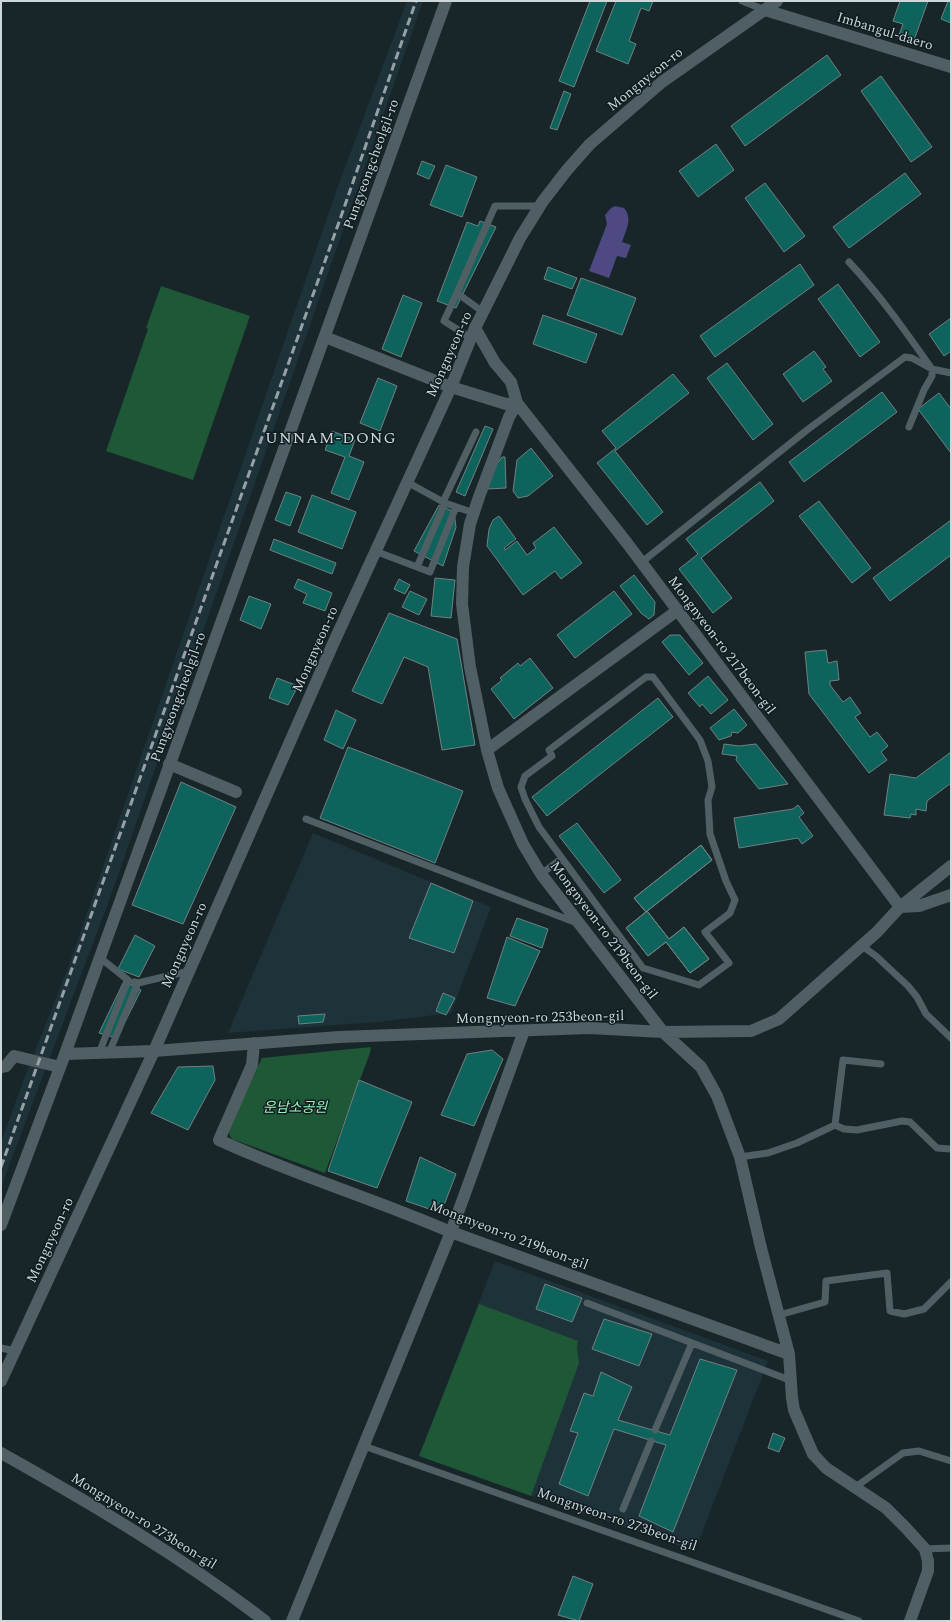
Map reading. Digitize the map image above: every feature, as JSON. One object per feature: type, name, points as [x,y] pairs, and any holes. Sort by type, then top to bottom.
[{"type":"street","name":"Pungyeongcheolgil-ro","points":[[1,1225],[65,1054],[446,1]]},
{"type":"street","name":"Mongnyeon-ro","points":[[1,1381],[154,1051],[375,552],[451,387],[473,333],[520,238],[540,206],[567,170],[590,144],[662,82],[777,1]]},
{"type":"street","name":"Imbangul-daero","points":[[765,10],[951,67]]},
{"type":"street","name":"Mongnyeon-ro 217beon-gil","points":[[473,333],[511,382],[518,403],[642,562],[900,907]]},
{"type":"street","points":[[325,337],[451,387],[506,404],[518,403]]},
{"type":"street","name":"Mongnyeon-ro 219beon-gil","points":[[518,403],[509,417],[470,524],[463,567],[462,604],[470,667],[487,750],[498,788],[523,844],[541,874],[663,1032],[701,1067],[717,1096],[740,1157],[760,1248],[789,1354],[794,1410],[813,1454],[826,1468],[886,1508],[925,1549]]},
{"type":"street","points":[[487,750],[678,610]]},
{"type":"street","points":[[169,764],[236,792]]},
{"type":"street","points":[[900,907],[951,866]]},
{"type":"street","points":[[900,907],[919,906],[951,895]]},
{"type":"street","name":"Mongnyeon-ro 253beon-gil","points":[[65,1054],[154,1051],[339,1037],[524,1030],[589,1028],[663,1032],[751,1031],[779,1019],[862,946],[900,907]]},
{"type":"street","points":[[292,1621],[452,1232],[524,1030]]},
{"type":"street","name":"Mongnyeon-ro 219beon-gil","points":[[254,1043],[252,1065],[219,1140],[252,1155],[402,1211],[452,1232],[789,1354]]},
{"type":"street","points":[[1,1068],[6,1066],[14,1056],[60,1067]]},
{"type":"street","name":"Mongnyeon-ro 273beon-gil","points":[[1,1453],[56,1484],[182,1562],[225,1590],[265,1621]]},
{"type":"street","points":[[910,1621],[928,1571],[928,1561],[925,1549]]},
{"type":"lane","points":[[742,1],[765,10]]},
{"type":"lane","points":[[473,333],[444,322],[495,206],[540,206]]},
{"type":"lane","points":[[849,262],[902,326],[932,369],[932,376],[924,390],[909,427]]},
{"type":"lane","points":[[457,293],[483,312]]},
{"type":"lane","points":[[642,562],[807,430],[905,357],[912,358],[932,369],[951,373]]},
{"type":"lane","points":[[417,567],[476,432]]},
{"type":"lane","points":[[407,482],[444,503],[474,513]]},
{"type":"lane","points":[[375,552],[430,572],[456,507]]},
{"type":"lane","points":[[646,677],[653,677],[700,740],[708,760],[712,786],[708,800],[710,834],[726,881],[735,900],[730,913],[705,932],[729,963],[699,985],[643,968],[561,859],[539,826],[525,799],[521,787],[525,776],[552,756],[548,750],[646,677]]},
{"type":"lane","points":[[306,819],[579,924]]},
{"type":"lane","points":[[541,874],[561,859]]},
{"type":"lane","points":[[862,946],[876,956],[908,986],[926,1014],[951,1038]]},
{"type":"lane","points":[[99,957],[128,980],[138,983],[189,971]]},
{"type":"lane","points":[[104,1053],[128,980]]},
{"type":"lane","points":[[104,1053],[138,983]]},
{"type":"lane","points":[[835,1125],[843,1060],[881,1064]]},
{"type":"lane","points":[[740,1157],[768,1153],[797,1143],[835,1125],[844,1129],[857,1130],[902,1121],[910,1122],[937,1148],[951,1149]]},
{"type":"lane","points":[[779,1314],[825,1302],[826,1281],[887,1272],[890,1311],[904,1314],[924,1309],[951,1282]]},
{"type":"lane","points":[[587,1304],[792,1381]]},
{"type":"lane","points":[[655,1430],[692,1343]]},
{"type":"lane","points":[[1,1348],[15,1351]]},
{"type":"lane","points":[[623,1509],[651,1441]]},
{"type":"lane","name":"Mongnyeon-ro 273beon-gil","points":[[364,1446],[859,1621]]},
{"type":"lane","points":[[854,1488],[903,1453],[918,1451],[951,1462]]},
{"type":"lane","points":[[925,1549],[951,1548]]},
{"type":"shaded area","points":[[407,1],[423,1],[109,901],[1,1187],[1,1142],[68,968],[337,189]]},
{"type":"shaded area","points":[[615,206],[624,208],[627,212],[628,224],[622,242],[631,245],[626,258],[617,256],[609,278],[589,271],[607,224],[605,215]]},
{"type":"shaded area","points":[[313,833],[491,907],[451,1013],[378,1022],[228,1033]]},
{"type":"shaded area","points":[[495,1261],[768,1361],[695,1551],[531,1496],[419,1456]]},
{"type":"green space","points":[[161,286],[250,316],[193,480],[106,451],[148,329],[146,328]]},
{"type":"green space","name":"운남소공원","points":[[371,1047],[325,1173],[232,1139],[229,1134],[230,1126],[262,1058]]},
{"type":"green space","points":[[479,1304],[578,1341],[577,1348],[579,1363],[531,1496],[419,1456]]},
{"type":"building","points":[[590,1],[607,1],[574,87],[559,81]]},
{"type":"building","points":[[616,1],[653,1],[649,11],[641,8],[629,41],[636,44],[628,64],[596,51]]},
{"type":"building","points":[[900,1],[928,1],[913,43],[898,38],[903,24],[893,21]]},
{"type":"building","points":[[948,1],[951,1],[951,23],[941,19]]},
{"type":"building","points":[[827,55],[841,75],[745,146],[731,126]]},
{"type":"building","points":[[881,76],[932,147],[911,162],[861,91]]},
{"type":"building","points":[[564,91],[571,94],[557,130],[550,128]]},
{"type":"building","points":[[716,144],[734,170],[698,197],[679,171]]},
{"type":"building","points":[[422,161],[435,166],[429,179],[417,174]]},
{"type":"building","points":[[446,165],[477,177],[462,217],[430,205]]},
{"type":"building","points":[[905,173],[921,194],[849,248],[833,227]]},
{"type":"building","points":[[765,183],[805,236],[784,252],[745,198]]},
{"type":"building","points":[[480,221],[496,227],[456,308],[437,301],[467,222],[478,226]]},
{"type":"building","points":[[800,264],[814,285],[715,357],[700,336]]},
{"type":"building","points":[[548,267],[577,278],[572,289],[544,279]]},
{"type":"building","points":[[581,278],[636,298],[622,335],[567,315]]},
{"type":"building","points":[[838,284],[880,342],[860,357],[818,299]]},
{"type":"building","points":[[403,295],[422,303],[401,357],[382,349]]},
{"type":"building","points":[[543,315],[597,334],[586,363],[533,344]]},
{"type":"building","points":[[951,318],[951,351],[944,356],[929,334]]},
{"type":"building","points":[[814,351],[826,367],[823,369],[832,381],[803,402],[783,374]]},
{"type":"building","points":[[727,363],[773,424],[753,440],[707,378]]},
{"type":"building","points":[[673,374],[689,393],[615,451],[663,512],[647,525],[597,463],[616,448],[602,431]]},
{"type":"building","points":[[378,378],[397,386],[380,431],[360,423]]},
{"type":"building","points":[[882,392],[897,412],[804,482],[789,462]]},
{"type":"building","points":[[939,393],[951,409],[951,453],[918,409]]},
{"type":"building","points":[[485,426],[493,429],[465,496],[456,492]]},
{"type":"building","points":[[332,431],[355,440],[349,456],[364,462],[349,500],[331,493],[345,457],[325,450]]},
{"type":"building","points":[[531,448],[553,476],[528,496],[518,498],[513,491],[517,460]]},
{"type":"building","points":[[502,457],[505,457],[506,488],[487,489],[496,465]]},
{"type":"building","points":[[760,482],[774,501],[701,558],[732,598],[713,613],[679,569],[698,554],[686,539]]},
{"type":"building","points":[[286,492],[301,497],[290,526],[275,520]]},
{"type":"building","points":[[312,495],[356,512],[342,549],[298,532]]},
{"type":"building","points":[[819,501],[871,568],[852,583],[799,516]]},
{"type":"building","points":[[439,505],[454,512],[456,527],[443,566],[414,551]]},
{"type":"building","points":[[499,516],[516,539],[504,548],[505,550],[517,541],[527,555],[536,548],[533,543],[554,527],[582,563],[561,579],[555,571],[523,595],[487,546],[489,529],[493,520]]},
{"type":"building","points":[[951,520],[951,555],[890,601],[873,578]]},
{"type":"building","points":[[274,539],[336,563],[332,574],[270,550]]},
{"type":"building","points":[[634,575],[655,602],[654,615],[649,619],[641,613],[620,586]]},
{"type":"building","points":[[435,578],[455,580],[451,618],[431,616]]},
{"type":"building","points":[[298,579],[332,593],[325,611],[303,603],[307,594],[294,588]]},
{"type":"building","points":[[399,579],[410,585],[405,594],[394,589]]},
{"type":"building","points":[[410,591],[427,599],[419,615],[402,607]]},
{"type":"building","points":[[614,591],[632,614],[575,658],[557,635]]},
{"type":"building","points":[[249,596],[271,604],[261,629],[240,620]]},
{"type":"building","points":[[389,613],[457,639],[475,745],[442,750],[428,667],[404,657],[382,704],[352,691]]},
{"type":"building","points":[[670,635],[680,635],[703,663],[689,675],[662,642]]},
{"type":"building","points":[[826,650],[828,663],[837,661],[839,680],[830,681],[830,685],[843,702],[850,697],[861,713],[855,717],[870,737],[877,732],[888,746],[881,752],[887,760],[869,773],[809,694],[805,652]]},
{"type":"building","points":[[530,658],[553,688],[514,719],[491,689],[502,680],[500,678],[518,663],[520,666]]},
{"type":"building","points":[[708,676],[728,700],[711,714],[702,704],[700,707],[688,693]]},
{"type":"building","points":[[277,678],[298,686],[288,705],[269,698]]},
{"type":"building","points":[[658,698],[673,717],[547,816],[532,797]]},
{"type":"building","points":[[734,709],[747,725],[738,733],[732,732],[731,736],[719,740],[710,728]]},
{"type":"building","points":[[336,710],[356,720],[343,749],[324,740]]},
{"type":"building","points":[[724,744],[739,746],[756,744],[788,784],[759,789],[736,760],[737,756],[722,754]]},
{"type":"building","points":[[348,747],[463,791],[435,863],[320,818]]},
{"type":"building","points":[[951,752],[951,783],[927,801],[926,811],[916,809],[916,815],[911,814],[910,818],[884,815],[890,774],[916,778]]},
{"type":"building","points":[[181,782],[236,807],[183,924],[132,905]]},
{"type":"building","points":[[798,805],[804,813],[799,817],[813,836],[802,844],[798,838],[739,848],[734,818],[793,809]]},
{"type":"building","points":[[577,823],[621,880],[604,893],[559,836]]},
{"type":"building","points":[[701,845],[712,860],[646,912],[634,898]]},
{"type":"building","points":[[701,845],[712,860],[647,911],[669,939],[684,927],[709,959],[690,973],[666,942],[648,956],[626,928],[646,912],[634,898]]},
{"type":"building","points":[[431,883],[473,901],[454,953],[409,938]]},
{"type":"building","points":[[647,911],[669,939],[684,927],[709,959],[690,973],[666,942],[648,956],[626,928]]},
{"type":"building","points":[[517,918],[548,929],[542,948],[510,936]]},
{"type":"building","points":[[135,935],[155,946],[139,977],[118,969]]},
{"type":"building","points":[[507,937],[540,951],[515,1006],[487,998]]},
{"type":"building","points":[[124,981],[141,990],[117,1038],[99,1033]]},
{"type":"building","points":[[443,993],[455,998],[446,1015],[436,1011]]},
{"type":"building","points":[[325,1014],[323,1022],[299,1024],[298,1016]]},
{"type":"building","points":[[492,1050],[503,1059],[474,1126],[441,1115],[467,1054]]},
{"type":"building","points":[[213,1066],[215,1080],[188,1130],[151,1113],[178,1067]]},
{"type":"building","points":[[359,1080],[412,1102],[377,1188],[328,1171]]},
{"type":"building","points":[[420,1157],[456,1174],[441,1213],[406,1201]]},
{"type":"building","points":[[545,1284],[582,1298],[572,1322],[536,1309]]},
{"type":"building","points":[[604,1319],[652,1334],[639,1366],[592,1349]]},
{"type":"building","points":[[700,1359],[737,1370],[673,1532],[639,1516],[666,1445],[614,1429],[588,1496],[559,1484],[578,1433],[570,1431],[584,1393],[593,1396],[601,1372],[632,1387],[618,1420],[670,1435]]},
{"type":"building","points":[[773,1433],[785,1438],[779,1452],[768,1448]]},
{"type":"building","points":[[573,1576],[593,1584],[579,1621],[558,1615]]},
{"type":"railway","points":[[1,1167],[344,208],[416,1]]},
{"type":"district","name":"UNNAM-DONG","points":[[331,438]]}]
